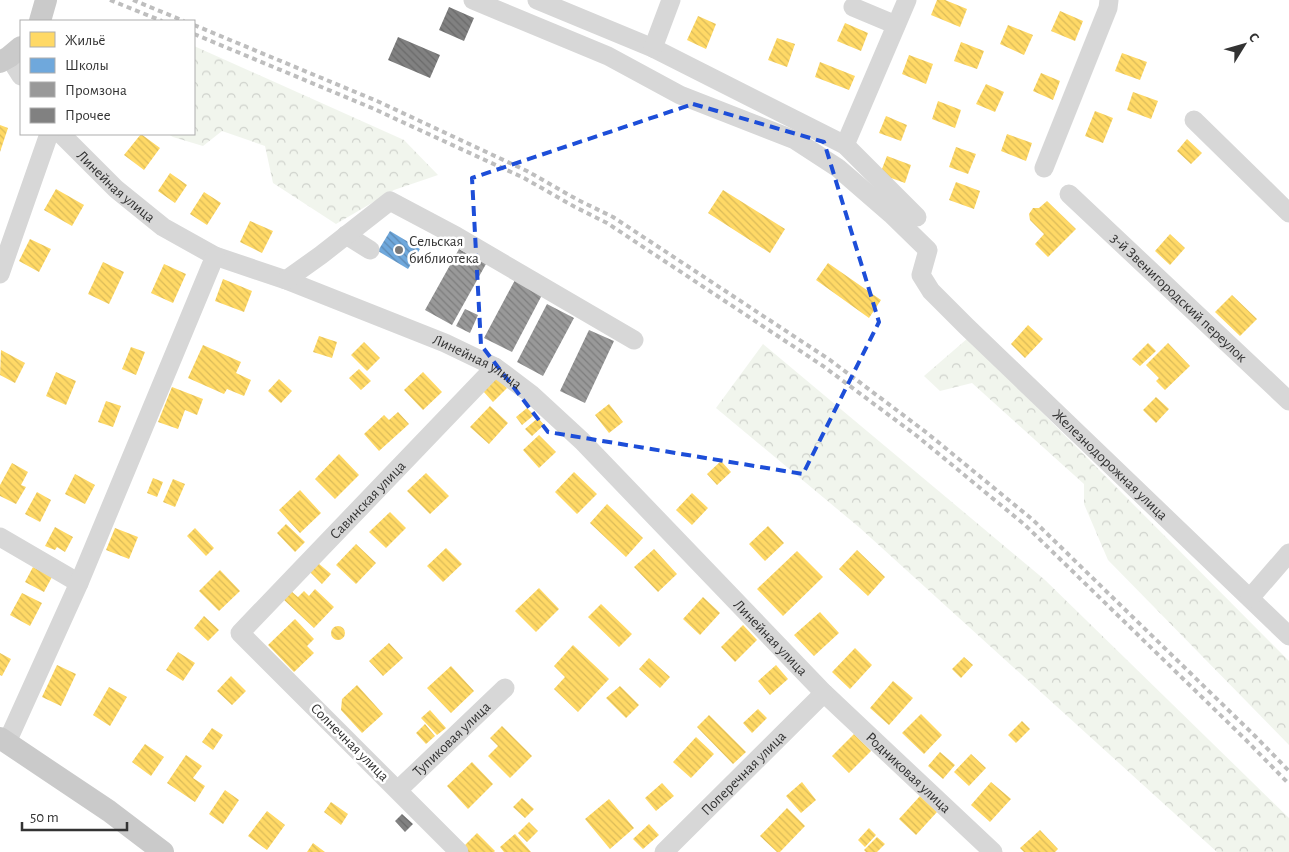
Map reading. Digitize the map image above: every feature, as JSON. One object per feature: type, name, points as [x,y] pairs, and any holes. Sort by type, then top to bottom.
[{"type":"main road","points":[[40,20],[46,0]]},
{"type":"main road","points":[[2,745],[138,852]]},
{"type":"main road","points":[[2,745],[109,810],[163,852]]},
{"type":"street","name":"Железнодорожная улица","points":[[474,0],[608,56],[680,95],[795,140],[838,168],[891,214],[928,250],[921,275],[931,291],[1289,636]]},
{"type":"street","points":[[537,0],[653,48],[845,145],[917,217]]},
{"type":"street","points":[[653,48],[672,0]]},
{"type":"street","points":[[845,145],[907,0]]},
{"type":"street","points":[[1044,168],[1108,8],[1109,0]]},
{"type":"street","points":[[853,7],[896,25]]},
{"type":"street","points":[[1194,120],[1289,213]]},
{"type":"street","points":[[0,274],[50,135]]},
{"type":"street","name":"Линейная улица","points":[[62,135],[116,189],[163,227],[215,256],[286,280],[445,343],[496,367],[531,394],[582,441],[824,693]]},
{"type":"street","name":"3-й Звенигородский переулок","points":[[1068,194],[1289,401]]},
{"type":"street","points":[[286,280],[390,201],[456,236],[634,340]]},
{"type":"street","points":[[346,235],[370,250]]},
{"type":"street","points":[[2,745],[79,583],[215,256]]},
{"type":"street","name":"Савинская улица","points":[[240,632],[496,367]]},
{"type":"street","points":[[0,538],[79,583]]},
{"type":"street","points":[[1250,598],[1289,553]]},
{"type":"street","name":"Солнечная улица","points":[[240,632],[459,852]]},
{"type":"street","name":"Тупиковая улица","points":[[398,790],[505,688]]},
{"type":"street","name":"Поперечная улица","points":[[664,852],[824,693]]},
{"type":"street","name":"Родниковая улица","points":[[824,693],[993,852]]},
{"type":"highlighted area","points":[[693,104],[824,142],[879,322],[803,474],[548,432],[481,345],[472,178]]},
{"type":"green space","points":[[195,46],[404,140],[438,175],[394,190],[336,224],[273,183],[265,146],[222,131],[203,146],[170,135],[195,135]]},
{"type":"green space","points":[[968,338],[1289,661],[1289,745],[1108,560],[1084,504],[1084,484],[972,383],[940,391],[924,376]]},
{"type":"green space","points":[[763,344],[1045,580],[1289,818],[1289,852],[1217,852],[860,528],[716,408]]},
{"type":"building: Жильё","points":[[937,0],[945,0],[967,9],[960,27],[931,15]]},
{"type":"building: Жильё","points":[[1060,11],[1083,21],[1075,41],[1051,31]]},
{"type":"building: Жильё","points":[[698,16],[716,24],[706,49],[687,40]]},
{"type":"building: Жильё","points":[[845,23],[868,33],[861,51],[837,41]]},
{"type":"building: Жильё","points":[[1008,25],[1033,35],[1024,55],[1000,44]]},
{"type":"building: Жильё","points":[[777,38],[795,44],[787,67],[768,60]]},
{"type":"building: Жильё","points":[[961,42],[984,51],[977,69],[954,61]]},
{"type":"building: Жильё","points":[[1122,53],[1147,62],[1140,80],[1115,71]]},
{"type":"building: Жильё","points":[[909,55],[933,64],[926,84],[902,74]]},
{"type":"building: Жильё","points":[[820,62],[855,76],[849,90],[815,77]]},
{"type":"building: Жильё","points":[[1041,73],[1060,81],[1053,100],[1033,91]]},
{"type":"building: Жильё","points":[[986,84],[1004,92],[995,112],[976,104]]},
{"type":"building: Жильё","points":[[1133,92],[1158,101],[1151,119],[1127,110]]},
{"type":"building: Жильё","points":[[938,101],[961,110],[955,128],[932,119]]},
{"type":"building: Жильё","points":[[1095,111],[1113,118],[1103,143],[1085,136]]},
{"type":"building: Жильё","points":[[886,116],[907,125],[901,141],[879,133]]},
{"type":"building: Жильё","points":[[0,125],[8,128],[0,152]]},
{"type":"building: Жильё","points":[[1007,134],[1032,143],[1026,161],[1001,151]]},
{"type":"building: Жильё","points":[[140,135],[160,148],[144,170],[124,155]]},
{"type":"building: Жильё","points":[[1187,139],[1202,153],[1191,164],[1177,151]]},
{"type":"building: Жильё","points":[[956,147],[976,154],[968,174],[949,167]]},
{"type":"building: Жильё","points":[[887,156],[911,165],[905,183],[880,174]]},
{"type":"building: Жильё","points":[[170,173],[187,185],[175,203],[158,191]]},
{"type":"building: Жильё","points":[[956,182],[980,191],[974,209],[949,200]]},
{"type":"building: Жильё","points":[[56,189],[84,205],[72,226],[44,210]]},
{"type":"building: Жильё","points":[[723,190],[785,229],[770,253],[708,213]]},
{"type":"building: Жильё","points":[[204,192],[221,203],[207,225],[190,214]]},
{"type":"building: Жильё","points":[[1047,201],[1076,229],[1048,257],[1035,244],[1044,234],[1030,220],[1029,214],[1033,208],[1039,208]]},
{"type":"building: Жильё","points":[[250,221],[273,231],[262,253],[240,242]]},
{"type":"building: Жильё","points":[[1170,234],[1185,248],[1170,265],[1155,251]]},
{"type":"building: Жильё","points":[[30,239],[51,249],[39,272],[19,261]]},
{"type":"building: Жильё","points":[[103,262],[124,272],[109,304],[88,294]]},
{"type":"building: Жильё","points":[[828,263],[881,300],[869,318],[816,280]]},
{"type":"building: Жильё","points":[[164,264],[186,274],[173,303],[151,293]]},
{"type":"building: Жильё","points":[[223,279],[252,291],[244,312],[215,301]]},
{"type":"building: Жильё","points":[[1232,295],[1257,319],[1240,336],[1215,312]]},
{"type":"building: Жильё","points":[[1028,325],[1043,339],[1025,358],[1011,344]]},
{"type":"building: Жильё","points":[[319,336],[337,342],[332,358],[313,352]]},
{"type":"building: Жильё","points":[[364,342],[380,358],[367,371],[351,355]]},
{"type":"building: Жильё","points":[[1148,343],[1156,351],[1140,366],[1132,359]]},
{"type":"building: Жильё","points":[[1168,343],[1190,366],[1165,390],[1156,381],[1159,378],[1146,365]]},
{"type":"building: Жильё","points":[[203,345],[241,362],[236,373],[251,380],[244,396],[227,389],[224,394],[188,378]]},
{"type":"building: Жильё","points":[[131,347],[145,352],[136,375],[122,369]]},
{"type":"building: Жильё","points":[[1,350],[25,363],[15,383],[0,375]]},
{"type":"building: Жильё","points":[[359,369],[371,381],[361,390],[349,378]]},
{"type":"building: Жильё","points":[[56,372],[76,381],[66,405],[46,396]]},
{"type":"building: Жильё","points":[[423,372],[442,392],[423,410],[404,390]]},
{"type":"building: Жильё","points":[[497,378],[507,388],[493,402],[483,391]]},
{"type":"building: Жильё","points":[[279,379],[292,391],[281,403],[268,391]]},
{"type":"building: Жильё","points":[[172,387],[203,399],[197,415],[185,410],[178,429],[158,422]]},
{"type":"building: Жильё","points":[[1156,397],[1169,409],[1156,423],[1143,410]]},
{"type":"building: Жильё","points":[[106,401],[121,406],[113,427],[98,422]]},
{"type":"building: Жильё","points":[[609,404],[623,422],[609,433],[595,415]]},
{"type":"building: Жильё","points":[[490,406],[508,423],[489,444],[470,427]]},
{"type":"building: Жильё","points":[[527,408],[534,415],[522,425],[516,417]]},
{"type":"building: Жильё","points":[[398,412],[409,424],[379,451],[364,434],[384,415],[389,420]]},
{"type":"building: Жильё","points":[[538,418],[544,425],[532,436],[525,429]]},
{"type":"building: Жильё","points":[[539,435],[556,452],[539,468],[523,450]]},
{"type":"building: Жильё","points":[[339,454],[359,475],[335,499],[315,479]]},
{"type":"building: Жильё","points":[[721,461],[731,472],[717,485],[707,474]]},
{"type":"building: Жильё","points":[[12,463],[28,472],[21,485],[26,487],[16,504],[0,496],[0,485]]},
{"type":"building: Жильё","points":[[574,472],[597,494],[577,514],[555,492]]},
{"type":"building: Жильё","points":[[426,473],[449,496],[430,514],[407,491]]},
{"type":"building: Жильё","points":[[75,474],[95,485],[85,504],[65,494]]},
{"type":"building: Жильё","points":[[153,478],[163,482],[157,497],[147,493]]},
{"type":"building: Жильё","points":[[173,479],[185,484],[175,507],[163,502]]},
{"type":"building: Жильё","points":[[300,490],[321,513],[300,533],[279,510]]},
{"type":"building: Жильё","points":[[37,492],[51,500],[40,522],[25,514]]},
{"type":"building: Жильё","points":[[692,493],[708,508],[692,525],[676,510]]},
{"type":"building: Жильё","points":[[607,504],[643,538],[626,557],[590,523]]},
{"type":"building: Жильё","points":[[390,512],[406,528],[386,548],[369,532]]},
{"type":"building: Жильё","points":[[286,524],[305,542],[295,552],[277,533]]},
{"type":"building: Жильё","points":[[768,526],[784,543],[765,561],[749,544]]},
{"type":"building: Жильё","points":[[55,527],[73,537],[65,552],[57,547],[55,550],[45,546]]},
{"type":"building: Жильё","points":[[115,528],[138,537],[129,559],[106,550]]},
{"type":"building: Жильё","points":[[195,528],[214,548],[206,556],[187,536]]},
{"type":"building: Жильё","points":[[356,544],[376,563],[356,584],[336,565]]},
{"type":"building: Жильё","points":[[446,548],[462,564],[443,582],[427,566]]},
{"type":"building: Жильё","points":[[654,549],[677,574],[658,592],[634,567]]},
{"type":"building: Жильё","points":[[857,550],[885,577],[868,596],[839,569]]},
{"type":"building: Жильё","points":[[797,551],[823,577],[783,616],[757,589]]},
{"type":"building: Жильё","points":[[318,563],[331,574],[322,584],[310,572]]},
{"type":"building: Жильё","points":[[33,567],[52,577],[44,592],[25,582]]},
{"type":"building: Жильё","points":[[220,570],[240,591],[219,611],[199,591]]},
{"type":"building: Жильё","points":[[539,588],[559,609],[536,632],[515,611]]},
{"type":"building: Жильё","points":[[315,589],[334,607],[314,628],[283,599],[291,591],[298,597],[304,591],[309,596]]},
{"type":"building: Жильё","points":[[22,593],[42,603],[30,626],[10,615]]},
{"type":"building: Жильё","points":[[703,597],[720,613],[700,635],[683,619]]},
{"type":"building: Жильё","points":[[601,604],[632,634],[619,647],[588,617]]},
{"type":"building: Жильё","points":[[820,612],[839,633],[814,656],[794,635]]},
{"type":"building: Жильё","points":[[204,616],[219,630],[208,641],[194,628]]},
{"type":"building: Жильё","points":[[295,619],[314,639],[307,646],[314,653],[294,672],[268,645]]},
{"type":"building: Жильё","points":[[743,625],[757,640],[735,662],[721,647]]},
{"type":"building: Жильё","points":[[338,626],[343,628],[345,633],[343,638],[338,640],[333,638],[331,633],[333,628]]},
{"type":"building: Жильё","points":[[389,643],[403,658],[383,676],[369,661]]},
{"type":"building: Жильё","points":[[573,645],[609,679],[578,712],[554,689],[565,677],[554,666]]},
{"type":"building: Жильё","points":[[855,648],[872,665],[850,689],[832,672]]},
{"type":"building: Жильё","points":[[178,652],[195,663],[183,681],[166,670]]},
{"type":"building: Жильё","points":[[0,653],[11,659],[2,676],[0,675]]},
{"type":"building: Жильё","points":[[964,657],[973,665],[961,678],[952,669]]},
{"type":"building: Жильё","points":[[649,658],[670,677],[660,688],[639,669]]},
{"type":"building: Жильё","points":[[57,665],[76,674],[61,706],[42,697]]},
{"type":"building: Жильё","points":[[776,665],[788,679],[770,695],[758,681]]},
{"type":"building: Жильё","points":[[451,666],[474,691],[451,713],[427,688]]},
{"type":"building: Жильё","points":[[231,676],[246,691],[232,705],[217,691]]},
{"type":"building: Жильё","points":[[893,681],[913,698],[889,725],[870,708]]},
{"type":"building: Жильё","points":[[357,685],[383,714],[362,733],[341,710],[342,699]]},
{"type":"building: Жильё","points":[[620,686],[639,705],[626,718],[606,698]]},
{"type":"building: Жильё","points":[[109,687],[127,697],[110,726],[93,715]]},
{"type":"building: Жильё","points":[[758,709],[767,718],[752,733],[743,723]]},
{"type":"building: Жильё","points":[[430,710],[446,728],[437,735],[421,718]]},
{"type":"building: Жильё","points":[[921,714],[942,735],[924,754],[902,733]]},
{"type":"building: Жильё","points":[[709,715],[746,752],[733,764],[697,727]]},
{"type":"building: Жильё","points":[[1022,721],[1030,729],[1016,743],[1008,735]]},
{"type":"building: Жильё","points":[[425,724],[435,736],[426,744],[416,733]]},
{"type":"building: Жильё","points":[[502,726],[532,756],[510,778],[488,756],[498,746],[490,738]]},
{"type":"building: Жильё","points":[[212,728],[223,735],[213,750],[202,742]]},
{"type":"building: Жильё","points":[[854,734],[871,751],[849,773],[832,756]]},
{"type":"building: Жильё","points":[[696,737],[714,754],[691,778],[673,762]]},
{"type":"building: Жильё","points":[[145,744],[164,757],[151,776],[132,762]]},
{"type":"building: Жильё","points":[[940,752],[955,765],[943,779],[928,766]]},
{"type":"building: Жильё","points":[[971,754],[986,768],[969,786],[954,772]]},
{"type":"building: Жильё","points":[[186,755],[202,766],[193,778],[205,786],[195,802],[167,783]]},
{"type":"building: Жильё","points":[[472,762],[493,784],[468,809],[447,786]]},
{"type":"building: Жильё","points":[[802,782],[816,800],[801,813],[786,796]]},
{"type":"building: Жильё","points":[[991,782],[1011,799],[990,822],[971,805]]},
{"type":"building: Жильё","points":[[662,783],[674,796],[656,811],[645,798]]},
{"type":"building: Жильё","points":[[225,790],[239,800],[223,824],[209,814]]},
{"type":"building: Жильё","points":[[920,796],[937,812],[916,835],[899,819]]},
{"type":"building: Жильё","points":[[522,798],[534,809],[525,818],[513,807]]},
{"type":"building: Жильё","points":[[609,799],[634,828],[610,849],[585,819]]},
{"type":"building: Жильё","points":[[331,802],[348,814],[341,825],[324,812]]},
{"type":"building: Жильё","points":[[787,808],[805,826],[780,852],[777,852],[760,836]]},
{"type":"building: Жильё","points":[[267,811],[285,825],[267,850],[248,836]]},
{"type":"building: Жильё","points":[[529,822],[538,831],[527,842],[518,833]]},
{"type":"building: Жильё","points":[[649,824],[659,835],[643,849],[633,839]]},
{"type":"building: Жильё","points":[[869,828],[876,835],[865,847],[858,840]]},
{"type":"building: Жильё","points":[[1040,830],[1058,849],[1055,852],[1024,852],[1020,848]]},
{"type":"building: Жильё","points":[[477,833],[494,852],[466,852],[462,848]]},
{"type":"building: Жильё","points":[[515,834],[531,852],[504,852],[500,847]]},
{"type":"building: Жильё","points":[[877,837],[885,844],[877,852],[866,852],[864,850]]},
{"type":"building: Жильё","points":[[313,843],[325,852],[307,852]]},
{"type":"building: Школы","name":"Сельская библиотека","points":[[390,231],[420,249],[408,269],[378,251]]},
{"type":"building: Промзона","points":[[459,249],[486,264],[452,325],[425,310]]},
{"type":"building: Промзона","points":[[515,280],[542,295],[512,352],[484,338]]},
{"type":"building: Промзона","points":[[547,304],[574,318],[543,376],[517,362]]},
{"type":"building: Промзона","points":[[465,309],[478,315],[470,333],[456,326]]},
{"type":"building: Промзона","points":[[589,330],[614,341],[585,403],[560,391]]},
{"type":"building: Прочее","points":[[449,7],[474,18],[464,41],[439,30]]},
{"type":"building: Прочее","points":[[398,37],[440,55],[430,78],[388,60]]},
{"type":"building: Прочее","points":[[402,814],[413,824],[405,832],[395,821]]},
{"type":"railway","points":[[110,0],[160,20]]},
{"type":"railway","points":[[133,0],[182,20]]},
{"type":"railway","points":[[195,25],[377,101],[527,171],[578,200],[613,217],[830,360],[927,433],[1033,520],[1289,771]]},
{"type":"railway","points":[[195,34],[372,108],[524,178],[607,223],[823,366],[917,436],[1025,525],[1289,784]]},
{"type":"place","name":"Сельская библиотека","points":[[399,250]]}]
